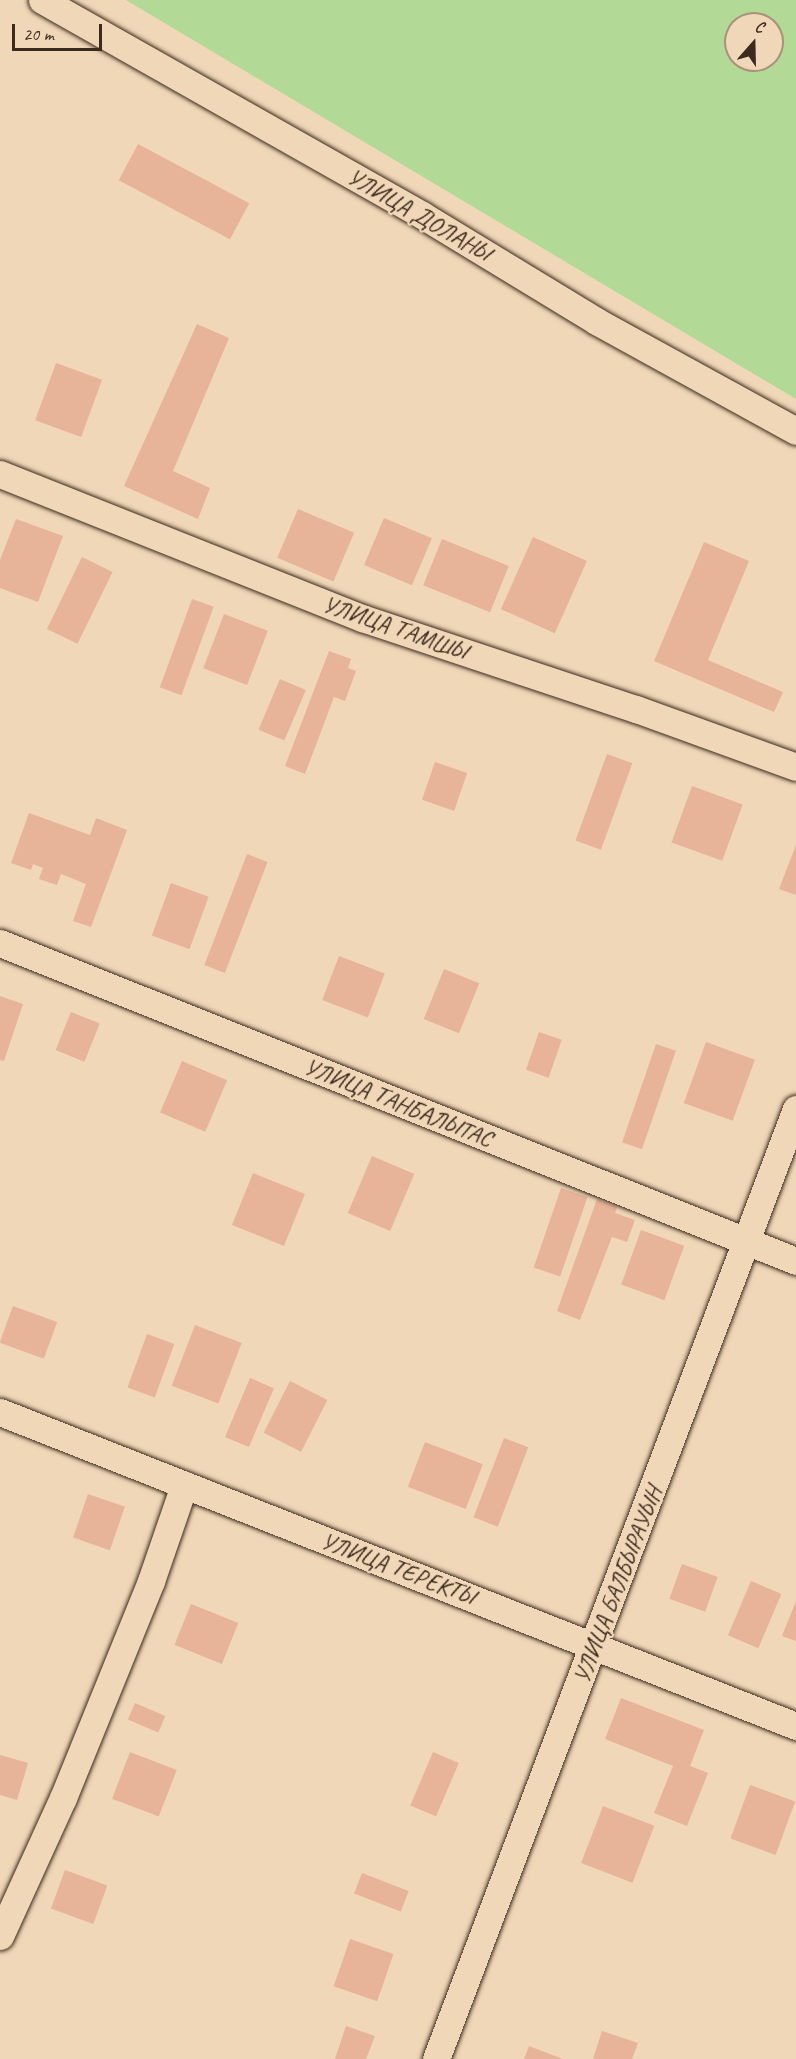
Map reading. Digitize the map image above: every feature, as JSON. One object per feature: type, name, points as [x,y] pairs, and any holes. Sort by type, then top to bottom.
[{"type":"street","name":"УЛИЦА ДОЛАНЫ","points":[[42,0],[422,215],[596,321],[796,431]]},
{"type":"street","name":"УЛИЦА ТАМШЫ","points":[[0,474],[362,618],[636,709],[796,767]]},
{"type":"street","name":"УЛИЦА ТАНБАЛЫТАС","points":[[0,944],[796,1261]]},
{"type":"street","name":"УЛИЦА БАЛБЫРАУЫН","points":[[436,2059],[595,1646],[796,1109]]},
{"type":"street","name":"УЛИЦА ТЕРЕКТЫ","points":[[0,1412],[796,1726]]},
{"type":"street","points":[[0,1936],[63,1798],[151,1581],[184,1485]]},
{"type":"green space","points":[[126,0],[796,0],[796,399]]},
{"type":"building","points":[[138,144],[249,203],[230,239],[119,180]]},
{"type":"building","points":[[197,324],[229,338],[173,471],[210,488],[198,519],[124,486]]},
{"type":"building","points":[[56,363],[102,380],[81,437],[35,420]]},
{"type":"building","points":[[298,509],[354,533],[333,582],[277,558]]},
{"type":"building","points":[[384,518],[432,538],[412,585],[364,565]]},
{"type":"building","points":[[16,519],[63,536],[38,602],[0,588],[0,560]]},
{"type":"building","points":[[533,537],[587,561],[555,633],[501,609]]},
{"type":"building","points":[[442,539],[509,566],[490,612],[423,585]]},
{"type":"building","points":[[704,542],[749,561],[708,660],[783,692],[774,712],[654,661]]},
{"type":"building","points":[[82,557],[113,572],[77,644],[47,629]]},
{"type":"building","points":[[192,599],[214,607],[181,695],[160,687]]},
{"type":"building","points":[[224,614],[268,631],[247,685],[203,668]]},
{"type":"building","points":[[329,651],[351,659],[348,668],[356,671],[345,701],[334,697],[305,774],[285,766]]},
{"type":"building","points":[[280,679],[306,690],[284,741],[259,730]]},
{"type":"building","points":[[607,754],[632,763],[601,850],[576,840]]},
{"type":"building","points":[[435,762],[467,773],[454,811],[422,800]]},
{"type":"building","points":[[692,786],[743,804],[722,861],[671,842]]},
{"type":"building","points":[[29,813],[90,835],[96,818],[127,830],[91,927],[73,921],[86,884],[61,874],[57,885],[39,879],[43,868],[33,864],[31,870],[11,863]]},
{"type":"building","points":[[796,845],[796,895],[779,889]]},
{"type":"building","points":[[247,854],[268,862],[225,973],[204,965]]},
{"type":"building","points":[[171,883],[209,897],[189,949],[152,936]]},
{"type":"building","points":[[339,956],[385,974],[368,1017],[322,1000]]},
{"type":"building","points":[[444,969],[479,983],[459,1033],[424,1019]]},
{"type":"building","points":[[0,996],[23,1004],[4,1061],[0,1060]]},
{"type":"building","points":[[71,1012],[100,1024],[84,1062],[56,1050]]},
{"type":"building","points":[[539,1032],[562,1040],[549,1078],[526,1070]]},
{"type":"building","points":[[706,1042],[755,1060],[733,1121],[684,1103]]},
{"type":"building","points":[[656,1044],[676,1051],[642,1149],[622,1142]]},
{"type":"building","points":[[182,1061],[227,1080],[205,1132],[160,1113]]},
{"type":"building","points":[[372,1156],[414,1174],[390,1231],[348,1213]]},
{"type":"building","points":[[253,1173],[305,1194],[284,1246],[232,1225]]},
{"type":"building","points":[[561,1188],[587,1197],[560,1277],[534,1267]]},
{"type":"building","points":[[597,1199],[617,1207],[615,1213],[635,1220],[627,1242],[612,1237],[580,1320],[557,1311]]},
{"type":"building","points":[[641,1230],[684,1246],[664,1300],[621,1285]]},
{"type":"building","points":[[13,1306],[57,1322],[44,1359],[0,1343]]},
{"type":"building","points":[[195,1325],[242,1343],[218,1404],[172,1386]]},
{"type":"building","points":[[147,1334],[174,1344],[155,1397],[128,1388]]},
{"type":"building","points":[[250,1378],[274,1388],[249,1447],[225,1437]]},
{"type":"building","points":[[290,1381],[327,1400],[301,1452],[264,1433]]},
{"type":"building","points":[[504,1438],[528,1447],[498,1527],[474,1517]]},
{"type":"building","points":[[425,1442],[483,1464],[466,1509],[408,1487]]},
{"type":"building","points":[[88,1494],[125,1507],[110,1550],[73,1537]]},
{"type":"building","points":[[682,1564],[718,1577],[705,1612],[669,1599]]},
{"type":"building","points":[[751,1581],[781,1594],[758,1648],[728,1635]]},
{"type":"building","points":[[796,1601],[796,1641],[782,1636]]},
{"type":"building","points":[[191,1604],[238,1623],[222,1664],[175,1645]]},
{"type":"building","points":[[621,1698],[704,1730],[690,1766],[708,1773],[687,1826],[654,1813],[673,1766],[605,1739]]},
{"type":"building","points":[[135,1703],[165,1716],[158,1732],[128,1720]]},
{"type":"building","points":[[130,1752],[177,1770],[159,1817],[112,1799]]},
{"type":"building","points":[[433,1752],[459,1763],[436,1816],[410,1805]]},
{"type":"building","points":[[0,1755],[28,1763],[17,1800],[0,1795]]},
{"type":"building","points":[[750,1785],[795,1801],[776,1855],[731,1839]]},
{"type":"building","points":[[603,1806],[654,1826],[632,1883],[581,1863]]},
{"type":"building","points":[[65,1870],[107,1885],[93,1924],[51,1909]]},
{"type":"building","points":[[362,1873],[409,1891],[401,1911],[354,1894]]},
{"type":"building","points":[[350,1939],[393,1954],[377,2001],[334,1986]]},
{"type":"building","points":[[346,2026],[375,2036],[366,2059],[335,2059]]},
{"type":"building","points":[[602,2031],[638,2043],[632,2059],[593,2059]]},
{"type":"building","points":[[529,2046],[563,2059],[524,2059]]}]
